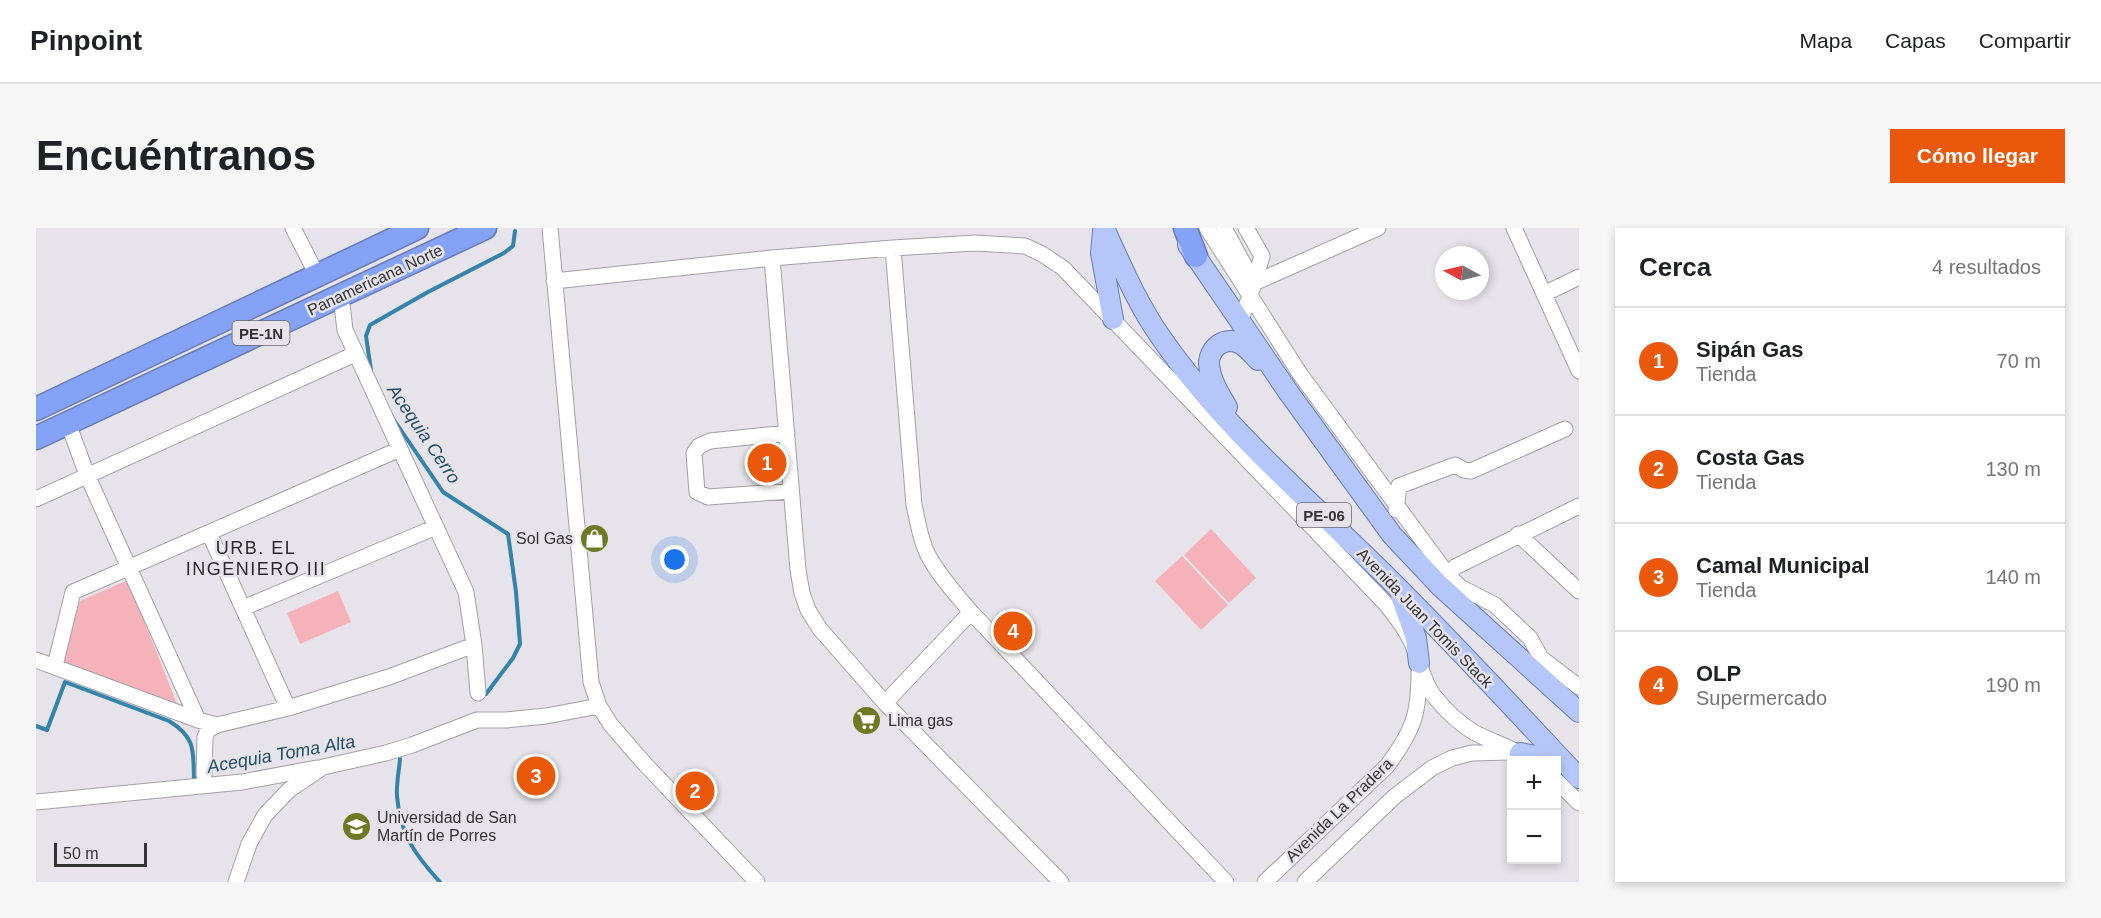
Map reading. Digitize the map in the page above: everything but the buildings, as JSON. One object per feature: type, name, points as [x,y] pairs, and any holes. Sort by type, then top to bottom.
[{"type":"highway","name":"Panamericana Norte","points":[[36,409],[417,228]]},
{"type":"highway","name":"Panamericana Norte","points":[[36,438],[485,228]]},
{"type":"highway","points":[[1185,228],[1200,261]]},
{"type":"main road","name":"Avenida Juan Tomis Stack","points":[[1104,228],[1132,289],[1160,336],[1200,388],[1255,448],[1398,588],[1547,756]]},
{"type":"main road","points":[[1104,228],[1101,253],[1113,319]]},
{"type":"main road","name":"Avenida Juan Tomis Stack","points":[[1176,228],[1289,393],[1392,535],[1566,679],[1579,712]]},
{"type":"main road","points":[[1255,448],[1219,394],[1212,378],[1209,365],[1214,348],[1222,342],[1239,343],[1289,393]]},
{"type":"main road","name":"PE-06","points":[[1398,588],[1416,638],[1419,663]]},
{"type":"main road","name":"Avenida Juan Tomis Stack","points":[[1561,771],[1579,778]]},
{"type":"street","points":[[293,228],[317,275]]},
{"type":"street","points":[[550,228],[591,682],[599,706],[611,725],[757,882]]},
{"type":"street","name":"Avenida Juan Tomis Stack","points":[[1208,228],[1228,251],[1299,374],[1397,506],[1444,580]]},
{"type":"street","points":[[1200,261],[1228,251],[1224,228]]},
{"type":"street","points":[[1240,321],[1262,256],[1246,228]]},
{"type":"street","points":[[1252,290],[1378,228]]},
{"type":"street","points":[[1514,228],[1579,371]]},
{"type":"street","name":"Avenida Juan Tomis Stack","points":[[554,281],[772,258],[975,243],[1025,246],[1042,254],[1063,268],[1385,603],[1401,623],[1410,640],[1432,694],[1457,720],[1474,732],[1524,756]]},
{"type":"street","points":[[894,248],[914,505],[927,554],[970,612],[1226,882]]},
{"type":"street","points":[[772,258],[798,570],[808,610],[820,629],[885,703],[1061,882]]},
{"type":"street","points":[[1544,294],[1579,278]]},
{"type":"street","points":[[341,296],[345,330],[466,592],[474,645],[477,693]]},
{"type":"street","points":[[36,499],[356,354]]},
{"type":"street","points":[[68,423],[87,475],[198,720]]},
{"type":"street","points":[[1392,535],[1399,486],[1455,465],[1471,471],[1565,429]]},
{"type":"street","points":[[787,433],[710,441],[699,446],[694,453],[697,492],[708,497],[791,491]]},
{"type":"street","points":[[55,666],[73,592],[400,449]]},
{"type":"street","points":[[1444,580],[1455,567],[1518,534],[1579,506]]},
{"type":"street","points":[[243,608],[436,527]]},
{"type":"street","points":[[209,532],[288,708]]},
{"type":"street","points":[[1518,534],[1579,591]]},
{"type":"street","points":[[885,703],[970,612]]},
{"type":"street","points":[[204,775],[205,737],[208,730],[218,725],[288,708],[389,677],[474,645]]},
{"type":"street","points":[[36,660],[198,720],[218,725]]},
{"type":"street","name":"Avenida La Pradera","points":[[1265,882],[1387,766],[1400,748],[1410,732],[1416,713],[1419,663]]},
{"type":"street","points":[[1566,679],[1579,687]]},
{"type":"street","points":[[36,802],[242,782],[323,767],[412,746],[477,720],[546,716],[599,706]]},
{"type":"street","name":"Avenida La Pradera","points":[[1305,882],[1394,797],[1432,768],[1452,758],[1472,753],[1494,751],[1521,756]]},
{"type":"street","points":[[236,882],[249,844],[265,816],[289,790],[323,767]]},
{"type":"street","name":"Avenida Juan Tomis Stack","points":[[1561,773],[1579,803]]},
{"type":"shaded area","points":[[1211,529],[1256,578],[1229,603],[1184,555]]},
{"type":"shaded area","points":[[1182,556],[1228,605],[1201,630],[1155,581]]},
{"type":"shaded area","points":[[128,580],[177,704],[62,661],[80,601]]},
{"type":"shaded area","points":[[338,591],[351,622],[300,644],[287,613]]},
{"type":"waterway","name":"Acequia Cerro","points":[[371,370],[366,336],[370,325],[504,253],[513,246],[515,231]]},
{"type":"waterway","name":"Acequia Cerro","points":[[392,417],[443,492],[508,534],[520,644],[513,658],[486,694]]},
{"type":"waterway","name":"Acequia Toma Alta","points":[[36,726],[47,730],[65,682],[169,721],[178,727],[185,733],[192,747],[194,782]]},
{"type":"waterway","name":"Acequia Cerro","points":[[400,759],[397,792],[401,822],[416,853],[440,882]]},
{"type":"place","name":"Sipán Gas","points":[[767,463]]},
{"type":"place","name":"Sol Gas","points":[[594,538]]},
{"type":"place","name":"OLP","points":[[1013,631]]},
{"type":"place","name":"Lima gas","points":[[867,720]]},
{"type":"place","name":"Camal Municipal","points":[[536,776]]},
{"type":"place","name":"Costa Gas","points":[[695,791]]},
{"type":"place","name":"Universidad de San Martín de Porres","points":[[356,826]]},
{"type":"district","name":"URB. EL INGENIERO III","points":[[256,558]]}]
